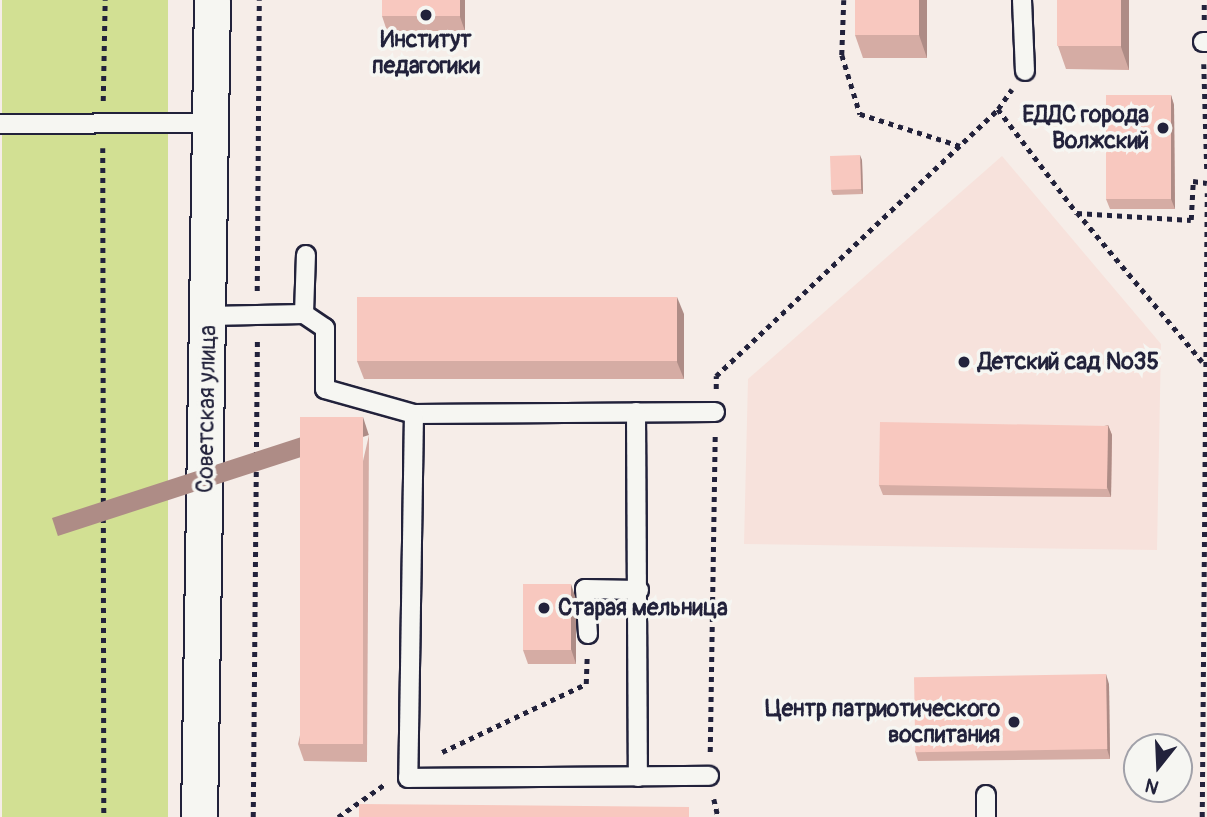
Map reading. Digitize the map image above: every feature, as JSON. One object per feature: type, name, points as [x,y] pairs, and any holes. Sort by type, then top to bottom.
[{"type":"street","name":"Советская улица","points":[[199,817],[212,0]]},
{"type":"lane","points":[[1022,0],[1025,71]]},
{"type":"lane","points":[[0,124],[210,123]]},
{"type":"lane","points":[[304,314],[306,255]]},
{"type":"lane","points":[[209,316],[304,314],[325,328],[325,389],[414,414],[715,412]]},
{"type":"lane","points":[[636,412],[638,777]]},
{"type":"lane","points":[[414,414],[408,778],[709,776]]},
{"type":"lane","points":[[588,634],[584,589],[639,590]]},
{"type":"lane","points":[[985,817],[986,795]]},
{"type":"path","points":[[104,817],[105,0]]},
{"type":"path","points":[[253,817],[259,0]]},
{"type":"path","points":[[844,0],[842,55],[860,114],[960,146]]},
{"type":"path","points":[[1204,0],[1207,173]]},
{"type":"path","points":[[719,817],[709,776],[716,376],[998,109],[1025,71]]},
{"type":"path","points":[[998,109],[1077,213],[1203,362]]},
{"type":"path","points":[[1077,213],[1191,220],[1194,181],[1207,183]]},
{"type":"path","points":[[1202,817],[1205,421],[1203,362],[1207,193]]},
{"type":"path","points":[[338,817],[407,768],[586,684],[588,634]]},
{"type":"shaded area","name":"Детский сад №35","points":[[1002,156],[1161,344],[1157,550],[744,544],[748,379]]},
{"type":"green space","points":[[2,0],[168,0],[168,817],[2,817]]},
{"type":"building","points":[[382,0],[460,0],[460,16],[382,16]]},
{"type":"building","points":[[855,0],[919,0],[919,35],[855,35]]},
{"type":"building","points":[[1057,0],[1121,0],[1121,46],[1057,46]]},
{"type":"building","points":[[1106,95],[1171,95],[1171,199],[1106,199]]},
{"type":"building","points":[[860,155],[861,189],[831,190],[830,156]]},
{"type":"building","points":[[357,297],[677,297],[677,361],[357,361]]},
{"type":"building","points":[[300,417],[363,417],[363,744],[300,744]]},
{"type":"building","points":[[880,422],[1108,426],[1107,489],[879,485]]},
{"type":"building","points":[[523,584],[571,584],[571,650],[523,650]]},
{"type":"building","name":"Центр патриотического воспитания","points":[[1106,674],[1107,749],[915,752],[914,677]]},
{"type":"building","points":[[359,804],[689,807],[689,817],[359,817]]},
{"type":"place","name":"Институт педагогики","points":[[426,15]]},
{"type":"place","name":"ЕДДС города Волжский","points":[[1163,128]]},
{"type":"place","name":"Детский сад №35","points":[[964,362]]},
{"type":"place","name":"Старая мельница","points":[[544,608]]},
{"type":"place","name":"Центр патриотического воспитания","points":[[1014,722]]}]
